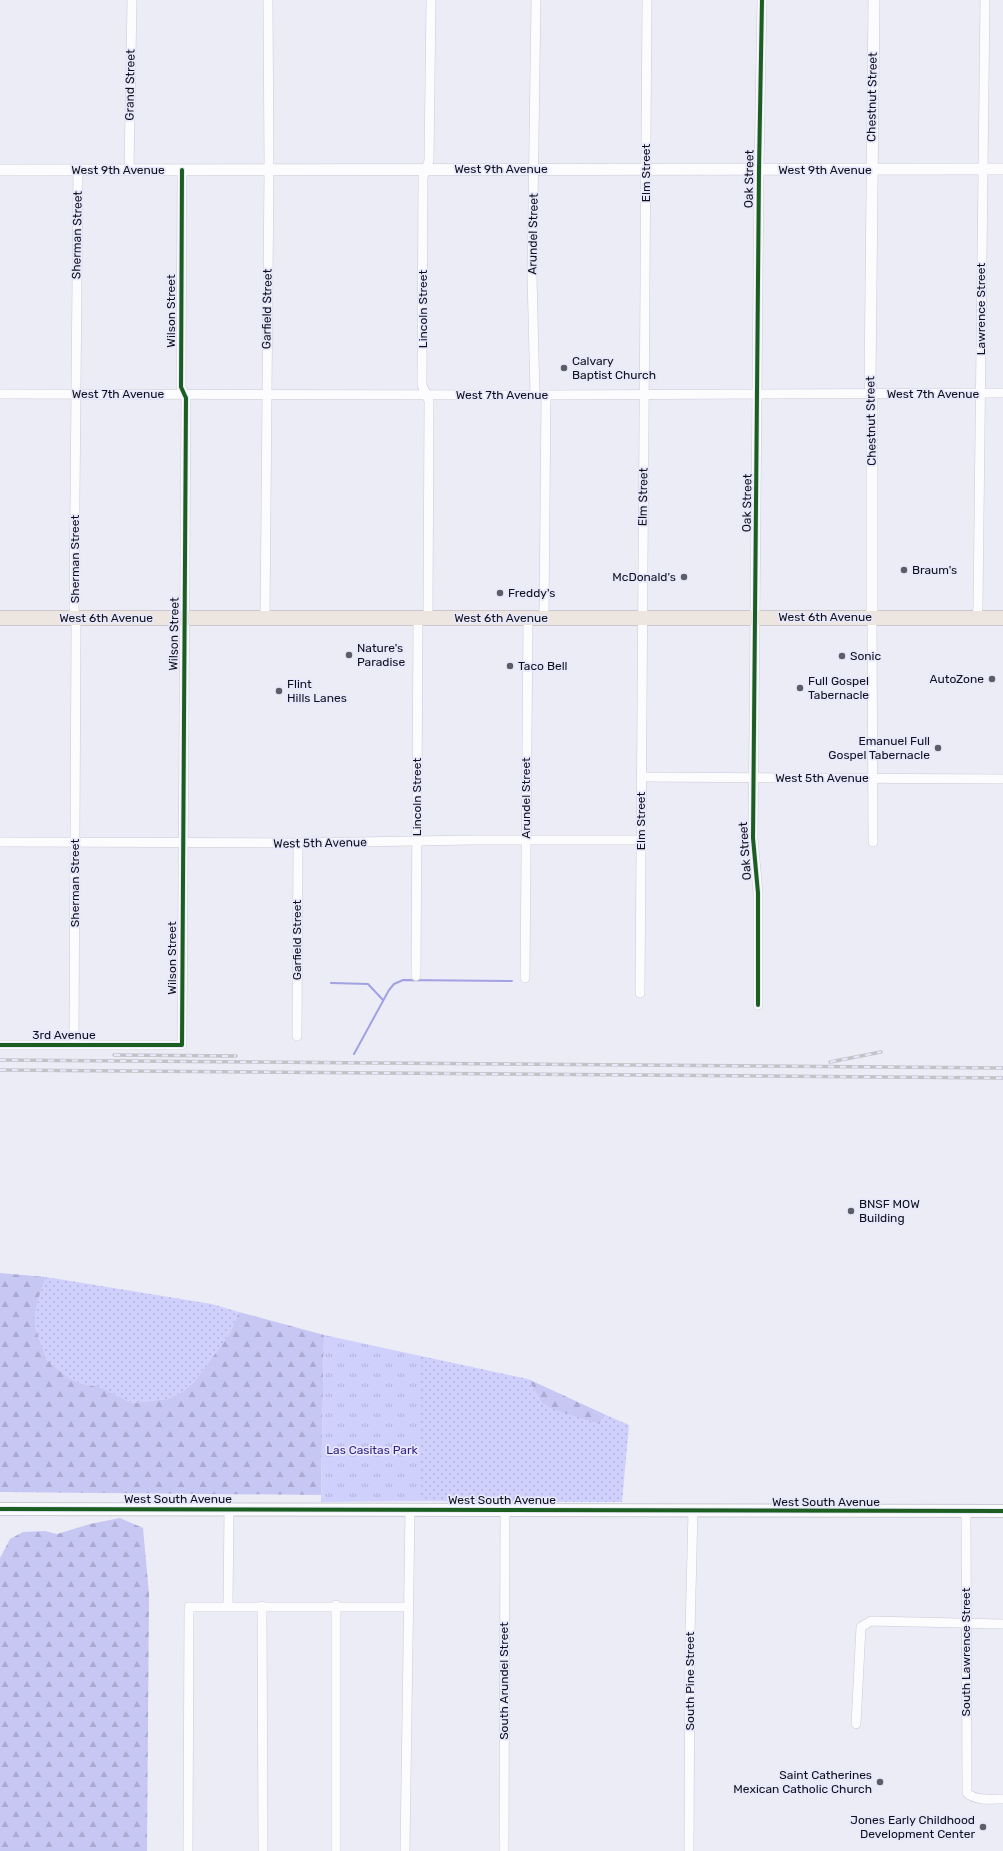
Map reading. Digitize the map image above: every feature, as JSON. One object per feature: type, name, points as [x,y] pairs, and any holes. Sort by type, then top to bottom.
[{"type":"main road","name":"West 6th Avenue","points":[[0,618],[1003,618]]},
{"type":"main road","name":"West South Avenue","points":[[0,1509],[1003,1512]]},
{"type":"street","name":"Grand Street","points":[[129,170],[132,0]]},
{"type":"street","name":"Garfield Street","points":[[265,619],[269,170],[268,0]]},
{"type":"street","name":"Lincoln Street","points":[[416,976],[417,842],[429,408],[427,395],[422,384],[423,177],[427,170],[429,161],[431,0]]},
{"type":"street","name":"Arundel Street","points":[[535,395],[532,276],[536,0]]},
{"type":"street","name":"Elm Street","points":[[640,993],[647,0]]},
{"type":"street","name":"Oak Street","points":[[758,1006],[758,893],[753,838],[753,778],[762,0]]},
{"type":"street","name":"Chestnut Street","points":[[873,842],[872,394],[870,382],[871,170],[874,0]]},
{"type":"street","name":"Lawrence Street","points":[[976,618],[978,606],[985,0]]},
{"type":"street","name":"West 9th Avenue","points":[[0,170],[1003,170]]},
{"type":"street","name":"Sherman Street","points":[[74,1044],[78,170]]},
{"type":"street","name":"Wilson Street","points":[[128,1045],[182,1045],[185,394],[181,387],[182,170]]},
{"type":"street","name":"West 7th Avenue","points":[[0,394],[546,396],[1003,393]]},
{"type":"street","points":[[544,618],[546,396]]},
{"type":"street","name":"Arundel Street","points":[[525,978],[528,618]]},
{"type":"street","name":"West 5th Avenue","points":[[641,777],[1003,779]]},
{"type":"street","name":"West 5th Avenue","points":[[0,842],[298,843],[641,840]]},
{"type":"street","name":"Garfield Street","points":[[297,1036],[298,843]]},
{"type":"street","name":"3rd Avenue","points":[[0,1044],[128,1045]]},
{"type":"street","points":[[228,1606],[229,1509]]},
{"type":"street","points":[[406,1851],[410,1510]]},
{"type":"street","name":"South Arundel Street","points":[[504,1510],[504,1851]]},
{"type":"street","name":"South Pine Street","points":[[689,1851],[690,1633],[693,1512]]},
{"type":"street","name":"South Lawrence Street","points":[[966,1512],[967,1793],[970,1796],[1003,1799]]},
{"type":"street","points":[[262,1606],[263,1851]]},
{"type":"street","points":[[336,1606],[336,1851]]},
{"type":"street","points":[[188,1851],[189,1607],[408,1607]]},
{"type":"street","points":[[856,1724],[862,1627],[871,1621],[1003,1624]]},
{"type":"green space","points":[[0,1273],[46,1277],[38,1300],[35,1314],[35,1327],[47,1360],[69,1378],[80,1383],[102,1388],[132,1403],[168,1399],[182,1392],[194,1382],[229,1335],[239,1312],[324,1335],[321,1495],[0,1492]]},
{"type":"green space","points":[[46,1277],[212,1304],[239,1312],[229,1335],[194,1382],[182,1392],[168,1399],[132,1403],[102,1388],[80,1383],[69,1378],[47,1360],[35,1327],[35,1314],[38,1300]]},
{"type":"green space","name":"Las Casitas Park","points":[[324,1335],[421,1356],[421,1501],[321,1502]]},
{"type":"green space","points":[[421,1356],[528,1379],[542,1403],[599,1424],[606,1415],[629,1425],[622,1502],[421,1501]]},
{"type":"green space","points":[[528,1379],[606,1415],[599,1424],[553,1409],[542,1403]]},
{"type":"green space","points":[[120,1518],[143,1528],[149,1594],[147,1851],[0,1851],[0,1558],[10,1539],[23,1532],[45,1531],[57,1534],[90,1524]]},
{"type":"waterway","points":[[354,1054],[389,990],[394,984],[403,980],[512,981]]},
{"type":"waterway","points":[[331,983],[368,984],[383,1000]]},
{"type":"railway","points":[[830,1062],[881,1052]]},
{"type":"railway","points":[[114,1055],[236,1056]]},
{"type":"railway","points":[[0,1060],[1003,1068]]},
{"type":"railway","points":[[0,1070],[1003,1078]]},
{"type":"cycle path","points":[[758,1005],[758,893],[753,838],[762,0]]},
{"type":"cycle path","points":[[0,1045],[182,1045],[186,398],[181,387],[182,170]]},
{"type":"cycle path","points":[[0,1509],[1003,1511]]},
{"type":"place","name":"Calvary Baptist Church","points":[[564,368]]},
{"type":"place","name":"Braum's","points":[[904,570]]},
{"type":"place","name":"McDonald's","points":[[684,577]]},
{"type":"place","name":"Freddy's","points":[[500,593]]},
{"type":"place","name":"Nature's Paradise","points":[[349,655]]},
{"type":"place","name":"Sonic","points":[[842,656]]},
{"type":"place","name":"Taco Bell","points":[[510,666]]},
{"type":"place","name":"AutoZone","points":[[992,679]]},
{"type":"place","name":"Full Gospel Tabernacle","points":[[800,688]]},
{"type":"place","name":"Flint Hills Lanes","points":[[279,691]]},
{"type":"place","name":"Emanuel Full Gospel Tabernacle","points":[[938,748]]},
{"type":"place","name":"BNSF MOW Building","points":[[851,1211]]},
{"type":"place","name":"Saint Catherines Mexican Catholic Church","points":[[880,1782]]},
{"type":"place","name":"Jones Early Childhood Development Center","points":[[983,1827]]}]
